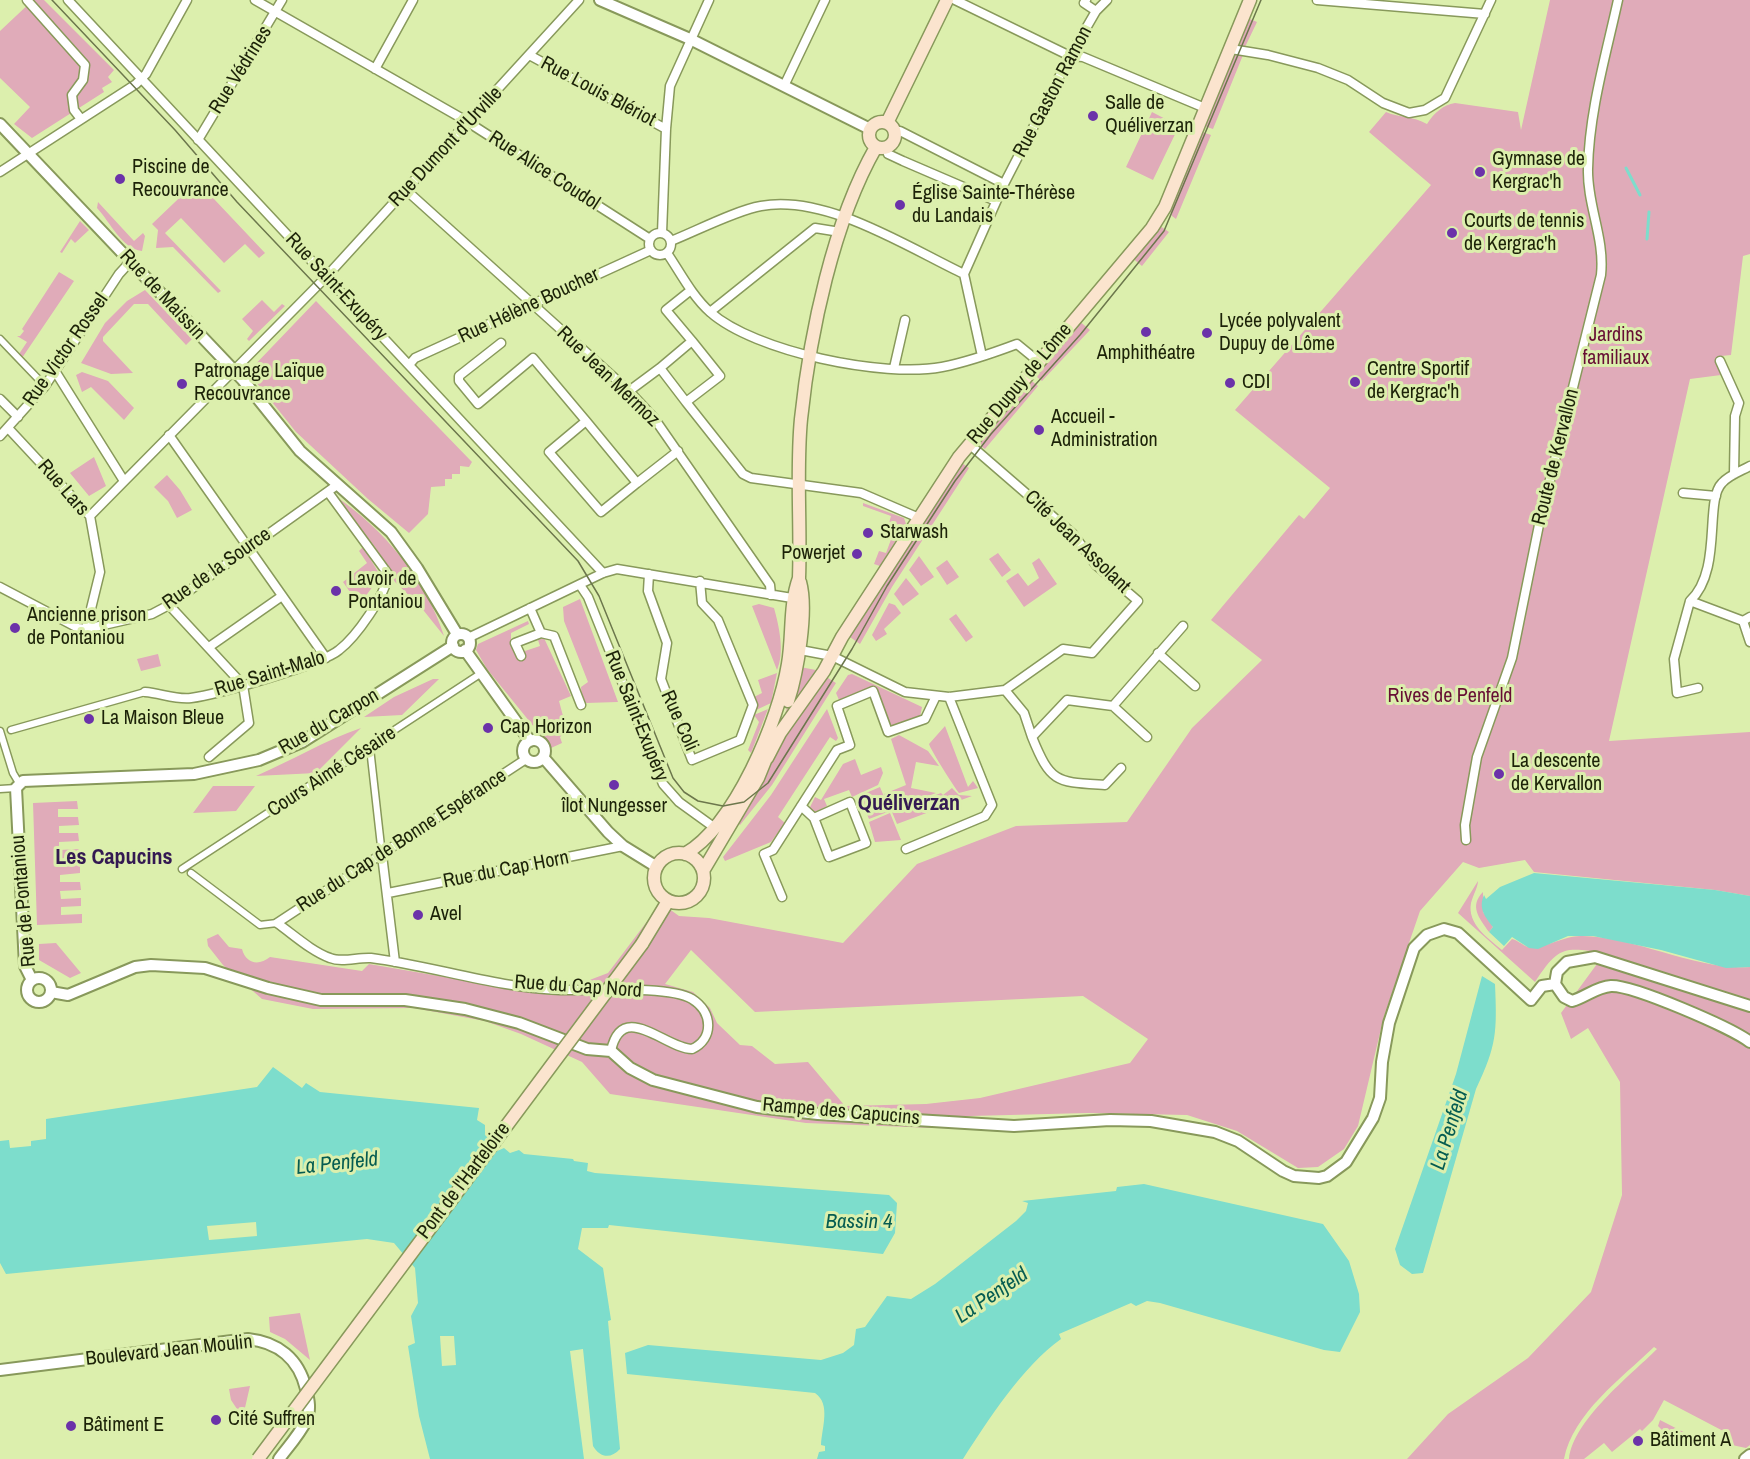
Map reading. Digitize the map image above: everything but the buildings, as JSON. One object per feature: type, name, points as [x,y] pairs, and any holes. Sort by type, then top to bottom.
[{"type":"main road","points":[[799,578],[792,598],[794,649],[793,684],[767,758],[703,871],[702,887],[694,898],[684,903],[668,901],[655,887],[657,867],[669,855],[686,854],[716,828],[749,774],[770,730],[784,688],[794,649],[801,598],[799,578],[801,420],[810,357],[845,217],[881,147],[895,139],[891,127],[947,0]]},
{"type":"main road","name":"Rue Dupuy de Lôme","points":[[767,758],[780,733],[969,444],[1152,228],[1165,207],[1250,0]]},
{"type":"main road","points":[[881,147],[870,139],[870,129],[877,123],[891,127]]},
{"type":"main road","points":[[686,854],[697,860],[703,871]]},
{"type":"main road","name":"Pont de l'Harteloire","points":[[258,1459],[642,944],[668,901]]},
{"type":"street","points":[[27,0],[85,66],[83,80],[72,95],[74,110],[81,119]]},
{"type":"street","name":"Rue Saint-Exupéry","points":[[68,0],[603,573]]},
{"type":"street","points":[[0,172],[142,79],[188,0]]},
{"type":"street","name":"Rue Alice Coudol","points":[[255,0],[469,123],[650,239]]},
{"type":"street","name":"Rue Védrines","points":[[198,140],[277,12],[282,0]]},
{"type":"street","points":[[375,69],[413,0]]},
{"type":"street","name":"Rue Dumont d'Urville","points":[[90,516],[326,277],[531,56],[579,0]]},
{"type":"street","points":[[600,0],[690,39],[870,129]]},
{"type":"street","points":[[662,233],[670,86],[709,0]]},
{"type":"street","points":[[784,86],[825,0]]},
{"type":"street","points":[[955,0],[1070,56],[1083,57],[1205,108]]},
{"type":"street","points":[[1086,0],[1084,3],[1096,11]]},
{"type":"street","name":"Rue Gaston Ramon","points":[[964,274],[1004,184],[1070,56],[1096,11],[1107,0]]},
{"type":"street","points":[[1317,0],[1485,14]]},
{"type":"street","points":[[1231,49],[1318,68],[1348,80],[1383,103],[1409,113],[1425,110],[1444,98],[1491,0]]},
{"type":"street","name":"Route de Kervallon","points":[[1466,840],[1465,825],[1477,757],[1512,658],[1540,520],[1601,274],[1603,255],[1588,172],[1590,135],[1618,0]]},
{"type":"street","name":"Rue Louis Blériot","points":[[531,56],[666,129]]},
{"type":"street","name":"Rue de Maissin","points":[[0,124],[234,371],[300,451],[379,519],[417,568],[457,634]]},
{"type":"street","points":[[891,127],[1004,184]]},
{"type":"street","points":[[881,147],[903,161],[996,201]]},
{"type":"street","name":"Rue Jean Mermoz","points":[[406,190],[629,392],[654,418],[770,585],[771,595]]},
{"type":"street","points":[[671,241],[761,206],[807,206],[845,217],[964,274],[982,357]]},
{"type":"street","points":[[710,312],[815,228],[840,232]]},
{"type":"street","points":[[667,253],[661,255],[651,250],[650,239],[655,234],[662,233],[671,241]]},
{"type":"street","points":[[667,253],[671,241]]},
{"type":"street","name":"Rue Hélène Boucher","points":[[409,365],[415,358],[651,250]]},
{"type":"street","points":[[667,253],[691,290],[710,312],[748,337],[810,357],[894,368],[940,367],[982,357],[1017,344],[1039,362]]},
{"type":"street","name":"Rue Victor Rossel","points":[[0,436],[45,386],[119,274],[130,262]]},
{"type":"street","points":[[686,402],[720,376],[666,310],[691,290]]},
{"type":"street","points":[[894,368],[905,320]]},
{"type":"street","points":[[0,339],[45,386]]},
{"type":"street","points":[[629,392],[692,341]]},
{"type":"street","points":[[501,343],[459,376],[459,381],[478,404],[533,358],[637,483]]},
{"type":"street","points":[[1720,361],[1738,403],[1735,416],[1734,474]]},
{"type":"street","points":[[660,368],[743,474],[751,478],[861,493],[919,518]]},
{"type":"street","points":[[55,371],[124,481]]},
{"type":"street","points":[[0,399],[18,417]]},
{"type":"street","points":[[586,421],[549,452],[601,512],[678,451]]},
{"type":"street","name":"Rue Lars","points":[[8,428],[90,516],[100,572],[86,629]]},
{"type":"street","points":[[169,435],[326,658]]},
{"type":"street","name":"Cité Jean Assolant","points":[[969,444],[1073,534],[1096,565],[1138,601],[1092,652],[1063,649],[1005,690]]},
{"type":"street","points":[[1698,688],[1677,693],[1674,659],[1690,601],[1701,590],[1712,547],[1717,490],[1734,474],[1750,466]]},
{"type":"street","name":"Rue de la Source","points":[[86,629],[152,614],[169,605],[337,484]]},
{"type":"street","name":"Rue Saint-Malo","points":[[12,730],[145,692],[191,698],[243,685],[326,658],[340,650],[382,596],[388,574],[328,492]]},
{"type":"street","points":[[1683,493],[1716,496]]},
{"type":"street","points":[[468,638],[603,573],[617,569],[792,598]]},
{"type":"street","name":"Rue Coli","points":[[650,574],[648,591],[667,643],[661,679],[693,760],[740,740],[753,705],[718,620],[702,603],[700,581]]},
{"type":"street","name":"Rue Saint-Exupéry","points":[[580,585],[588,597],[663,784],[679,802],[716,828]]},
{"type":"street","points":[[0,587],[68,625],[86,629]]},
{"type":"street","points":[[209,647],[282,596]]},
{"type":"street","points":[[1690,601],[1747,619],[1750,642]]},
{"type":"street","points":[[169,605],[243,685],[249,723],[209,758]]},
{"type":"street","points":[[530,608],[541,633]]},
{"type":"street","points":[[1113,706],[1183,626]]},
{"type":"street","points":[[521,656],[515,643],[541,633],[554,636],[581,705]]},
{"type":"street","points":[[457,634],[464,634],[468,638],[470,644],[465,650],[459,651],[453,646],[452,639],[457,634]]},
{"type":"street","name":"Rue du Carpon","points":[[17,786],[23,781],[194,774],[259,760],[302,742],[453,646]]},
{"type":"street","points":[[794,649],[832,656],[905,692],[950,697],[1005,690],[1024,713],[1043,764],[1064,783],[1105,785],[1121,768]]},
{"type":"street","points":[[465,650],[530,741]]},
{"type":"street","points":[[1158,653],[1195,686]]},
{"type":"street","name":"Cours Aimé Césaire","points":[[182,869],[480,674]]},
{"type":"street","points":[[782,897],[764,854],[773,850],[837,750],[850,745],[837,706],[873,690],[888,732],[924,719],[936,696]]},
{"type":"street","points":[[906,849],[986,816],[992,805],[950,697]]},
{"type":"street","points":[[1032,736],[1067,700],[1113,706],[1147,737]]},
{"type":"street","name":"Rue de Pontaniou","points":[[0,731],[17,786],[25,966],[32,980]]},
{"type":"street","points":[[530,741],[537,741],[543,745],[543,757],[624,846],[657,867]]},
{"type":"street","points":[[530,741],[524,749],[526,759],[536,762],[543,757]]},
{"type":"street","points":[[370,748],[395,962]]},
{"type":"street","name":"Rue du Cap de Bonne Espérance","points":[[277,923],[526,759]]},
{"type":"street","points":[[2,787],[17,786]]},
{"type":"street","points":[[801,806],[814,818],[829,857],[866,843],[850,802],[814,818]]},
{"type":"street","name":"Rue du Cap Horn","points":[[388,892],[624,846]]},
{"type":"street","points":[[191,873],[260,925],[277,923]]},
{"type":"street","name":"Rue du Cap Nord","points":[[277,923],[318,953],[333,959],[359,957],[557,990],[670,993],[692,999],[708,1018],[708,1033],[705,1040],[692,1049],[676,1047],[646,1028],[637,1027],[624,1030],[613,1041],[611,1051]]},
{"type":"street","name":"Rampe des Capucins","points":[[611,1051],[630,1068],[653,1080],[757,1107],[818,1114],[1014,1126],[1110,1120],[1151,1121],[1215,1132],[1238,1141],[1294,1176],[1319,1178],[1327,1176],[1346,1162],[1373,1118],[1380,1098],[1382,1062],[1389,1023],[1414,948],[1427,935],[1444,929],[1458,933],[1531,1000],[1542,986],[1555,984]]},
{"type":"street","points":[[1750,1006],[1595,957],[1567,962],[1557,972],[1555,984],[1564,997],[1572,1001],[1603,987],[1626,988],[1726,1027],[1750,1042]]},
{"type":"street","points":[[51,992],[68,995],[135,967],[205,968],[268,988],[321,1000],[405,1000],[465,1009],[519,1023],[587,1049],[611,1051]]},
{"type":"street","points":[[40,978],[47,981],[51,992],[44,1001],[33,1001],[27,991],[32,980],[40,978]]},
{"type":"street","name":"Boulevard Jean Moulin","points":[[0,1370],[248,1339],[260,1340],[289,1355],[304,1378],[310,1403],[306,1420],[279,1459]]},
{"type":"street","points":[[1745,1459],[1750,1455]]},
{"type":"green space","points":[[33,0],[44,0],[114,70],[108,77],[112,82],[102,88],[104,92],[32,138],[14,124],[30,107],[0,78],[0,31]]},
{"type":"green space","name":"Rives de Penfeld","points":[[1550,0],[1750,0],[1750,254],[1743,256],[1731,355],[1721,356],[1721,375],[1690,379],[1609,741],[1750,732],[1750,896],[1715,890],[1534,872],[1525,860],[1479,868],[1463,862],[1420,911],[1384,1016],[1358,1126],[1344,1149],[1318,1167],[1298,1168],[1237,1131],[1187,1115],[1088,1113],[931,1117],[933,1128],[806,1123],[610,1094],[582,1062],[521,1034],[485,1021],[414,1008],[313,1009],[262,999],[223,965],[208,946],[207,939],[218,934],[229,947],[242,949],[247,958],[253,962],[262,962],[270,957],[362,971],[369,964],[550,995],[608,973],[661,903],[679,916],[709,918],[843,943],[917,864],[1016,826],[1127,822],[1192,728],[1262,660],[1211,620],[1299,515],[1304,519],[1330,488],[1235,410],[1431,185],[1369,132],[1386,112],[1427,124],[1439,110],[1455,103],[1518,112],[1521,130]],"holes":[[[691,950],[755,1012],[1083,996],[1148,1039],[1130,1063],[980,1098],[926,1104],[845,1106],[808,1062],[775,1064],[752,1046],[740,1045],[717,1023],[710,1008],[693,992],[665,984]]]},
{"type":"green space","points":[[1245,17],[1257,22],[1245,47],[1237,44]]},
{"type":"green space","points":[[1233,55],[1243,55],[1213,129],[1201,125]]},
{"type":"green space","points":[[1152,112],[1179,126],[1153,180],[1126,167]]},
{"type":"green space","points":[[1199,131],[1211,135],[1176,219],[1169,208]]},
{"type":"green space","points":[[197,181],[265,253],[259,258],[245,244],[224,263],[181,218],[165,233],[221,291],[218,293],[173,247],[156,248],[158,230],[152,224]]},
{"type":"green space","points":[[98,202],[134,241],[143,233],[145,236],[142,251],[122,240],[97,208]]},
{"type":"green space","points":[[80,221],[89,230],[75,243],[71,239],[62,253],[60,252]]},
{"type":"green space","points":[[1160,226],[1169,232],[1142,266],[1131,257]]},
{"type":"green space","points":[[59,272],[74,281],[22,358],[19,354],[27,342],[17,336],[24,331],[22,329]]},
{"type":"green space","points":[[145,290],[192,339],[186,345],[148,304],[134,304],[103,337],[103,341],[133,373],[111,374],[81,363],[105,323],[127,301]]},
{"type":"green space","points":[[262,300],[274,312],[282,304],[285,306],[249,341],[247,339],[253,331],[242,319]]},
{"type":"green space","points":[[316,301],[472,462],[469,467],[460,466],[460,474],[452,474],[452,479],[445,479],[445,486],[431,487],[428,514],[409,533],[368,499],[296,432],[248,372]]},
{"type":"green space","points":[[1078,320],[1090,330],[1042,381],[1032,373]]},
{"type":"green space","points":[[82,372],[108,381],[134,408],[124,420],[91,387],[82,392],[76,375]]},
{"type":"green space","points":[[1028,378],[1038,386],[985,449],[980,440]]},
{"type":"green space","points":[[94,457],[106,486],[89,496],[70,473]]},
{"type":"green space","points":[[959,461],[969,468],[892,587],[860,644],[847,635]]},
{"type":"green space","points":[[167,475],[180,490],[192,510],[177,518],[168,501],[154,487]]},
{"type":"green space","points":[[335,496],[370,524],[401,557],[427,595],[444,636],[420,606],[395,582],[375,547]]},
{"type":"green space","points":[[863,503],[904,518],[906,524],[880,566],[874,564],[879,551],[886,553],[896,526],[889,523],[891,516],[863,506]]},
{"type":"green space","points":[[363,547],[380,575],[379,584],[376,582],[365,597],[358,592],[352,595],[343,582],[367,563],[359,551]]},
{"type":"green space","points":[[998,553],[1011,570],[1002,577],[989,559]]},
{"type":"green space","points":[[919,556],[934,577],[921,586],[909,570]]},
{"type":"green space","points":[[1039,558],[1057,584],[1024,607],[1006,581],[1018,573],[1028,586],[1039,578],[1032,563]]},
{"type":"green space","points":[[947,560],[959,577],[947,585],[936,568]]},
{"type":"green space","points":[[906,578],[919,594],[903,606],[894,594]]},
{"type":"green space","points":[[580,599],[618,702],[586,703],[582,697],[581,687],[588,682],[564,621],[563,607]]},
{"type":"green space","points":[[889,603],[895,605],[901,613],[884,629],[887,634],[876,641],[872,635]]},
{"type":"green space","points":[[759,604],[774,608],[781,647],[777,670],[752,606]]},
{"type":"green space","points":[[956,614],[973,637],[966,642],[949,619]]},
{"type":"green space","points":[[528,621],[529,624],[511,633],[511,641],[516,654],[540,646],[538,640],[544,638],[571,696],[559,701],[567,731],[560,737],[562,743],[551,748],[487,669],[476,650],[478,644]]},
{"type":"green space","points":[[158,654],[161,666],[141,671],[137,659]]},
{"type":"green space","points":[[800,667],[816,670],[788,718],[784,717]]},
{"type":"green space","points":[[777,673],[771,703],[754,711],[754,697],[762,693],[758,680]]},
{"type":"green space","points":[[852,674],[922,707],[920,717],[890,726],[875,686],[839,700],[836,693],[848,675]]},
{"type":"green space","points":[[825,676],[836,683],[772,785],[740,825],[736,822],[778,744]]},
{"type":"green space","points":[[433,679],[439,679],[402,715],[364,717],[394,697]]},
{"type":"green space","points":[[768,709],[751,753],[748,750],[759,722],[754,715]]},
{"type":"green space","points":[[827,709],[838,738],[836,741],[830,737],[778,817],[785,823],[771,842],[725,861],[723,857],[771,795]]},
{"type":"green space","points":[[945,726],[968,787],[973,781],[978,788],[959,793],[930,747],[929,744]]},
{"type":"green space","points":[[361,728],[316,773],[256,776],[334,738]]},
{"type":"green space","points":[[899,735],[928,751],[939,766],[916,762],[911,788],[936,793],[892,810],[884,794],[906,785],[891,739]]},
{"type":"green space","points":[[855,759],[861,775],[881,767],[883,773],[878,785],[852,797],[849,790],[824,799],[827,806],[815,812],[809,809],[815,797],[821,800],[843,764]]},
{"type":"green space","points":[[213,786],[255,786],[236,811],[193,813]]},
{"type":"green space","points":[[880,787],[890,811],[869,819],[859,796]]},
{"type":"green space","points":[[952,788],[959,795],[972,796],[897,824],[892,812],[941,793],[943,795]]},
{"type":"green space","points":[[77,801],[78,809],[58,809],[58,817],[78,817],[79,825],[59,826],[59,833],[78,833],[79,841],[59,842],[59,850],[79,849],[80,857],[59,859],[60,866],[80,865],[80,873],[60,875],[60,882],[80,882],[81,890],[60,891],[61,899],[81,898],[81,906],[61,907],[61,915],[82,914],[82,923],[37,925],[33,803]]},
{"type":"green space","points":[[890,813],[901,840],[875,842],[869,822]]},
{"type":"green space","points":[[1478,881],[1471,903],[1472,918],[1480,930],[1502,950],[1512,939],[1533,948],[1582,936],[1624,942],[1710,964],[1750,967],[1750,1445],[1746,1448],[1732,1445],[1727,1433],[1664,1400],[1653,1420],[1642,1431],[1640,1429],[1612,1452],[1604,1443],[1584,1459],[1569,1459],[1573,1444],[1591,1414],[1657,1349],[1654,1347],[1600,1397],[1577,1426],[1564,1459],[1407,1459],[1448,1414],[1528,1358],[1591,1292],[1622,1195],[1620,1082],[1588,1028],[1571,1039],[1561,1013],[1605,953],[1580,950],[1563,952],[1550,961],[1535,982],[1458,913]]},
{"type":"green space","points":[[1483,892],[1483,912],[1493,927],[1489,932],[1479,917],[1476,907]]},
{"type":"green space","points":[[56,943],[81,973],[70,978],[39,960],[39,944]]},
{"type":"green space","points":[[300,1313],[310,1360],[285,1339],[270,1332],[269,1317]]},
{"type":"green space","points":[[250,1386],[244,1412],[239,1412],[231,1400],[229,1389]]},
{"type":"green space","points":[[1660,1420],[1707,1444],[1666,1434],[1658,1426]]},
{"type":"water","points":[[1534,873],[1715,890],[1750,896],[1750,967],[1726,968],[1661,950],[1593,936],[1568,936],[1538,949],[1529,948],[1512,937],[1504,946],[1489,932],[1493,927],[1482,908],[1484,895],[1486,899],[1500,887]]},
{"type":"water","name":"La Penfeld","points":[[1482,976],[1495,984],[1496,1014],[1492,1049],[1476,1089],[1423,1273],[1412,1274],[1400,1265],[1395,1249],[1456,1074]]},
{"type":"water","points":[[273,1067],[302,1088],[306,1083],[320,1092],[479,1108],[477,1120],[485,1125],[485,1132],[495,1152],[504,1148],[510,1153],[519,1150],[524,1154],[573,1159],[588,1163],[587,1171],[595,1173],[889,1195],[897,1203],[895,1233],[883,1254],[609,1225],[608,1228],[582,1228],[578,1249],[603,1268],[611,1320],[608,1321],[620,1449],[606,1456],[599,1453],[593,1446],[583,1349],[570,1351],[584,1459],[430,1459],[419,1416],[408,1346],[415,1343],[411,1316],[418,1303],[415,1268],[394,1243],[367,1239],[6,1274],[0,1263],[0,1141],[9,1140],[10,1148],[31,1146],[31,1141],[46,1139],[46,1119],[257,1087]]},
{"type":"water","name":"La Penfeld","points":[[1144,1184],[1323,1224],[1349,1261],[1359,1294],[1360,1312],[1340,1352],[1324,1350],[1160,1303],[1147,1301],[1136,1306],[1131,1303],[1059,1334],[1061,1339],[1020,1379],[963,1459],[817,1459],[819,1452],[825,1451],[825,1446],[821,1445],[824,1410],[823,1403],[815,1393],[627,1374],[625,1353],[648,1345],[821,1360],[843,1353],[854,1345],[856,1329],[865,1327],[887,1296],[911,1299],[935,1284],[1016,1221],[1026,1211],[1028,1203],[1022,1201],[1116,1191],[1117,1187]]},
{"type":"pier","points":[[256,1222],[257,1236],[209,1240],[207,1226]]},
{"type":"pier","points":[[440,1336],[454,1336],[456,1365],[442,1366]]},
{"type":"waterway","points":[[1626,168],[1640,195]]},
{"type":"waterway","points":[[1647,239],[1649,212]]},
{"type":"tram line","points":[[52,0],[175,130],[237,202],[578,561],[599,596],[673,778],[684,792],[698,801],[723,806],[744,802],[768,783],[852,649],[887,586],[955,481],[991,434],[1080,335],[1164,231],[1261,0]]},
{"type":"place","name":"Salle de Quéliverzan","points":[[1093,116]]},
{"type":"place","name":"Gymnase de Kergrac'h","points":[[1480,172]]},
{"type":"place","name":"Piscine de Recouvrance","points":[[120,179]]},
{"type":"place","name":"Église Sainte-Thérèse du Landais","points":[[900,205]]},
{"type":"place","name":"Courts de tennis de Kergrac'h","points":[[1452,233]]},
{"type":"place","name":"Amphithéatre","points":[[1146,332]]},
{"type":"place","name":"Lycée polyvalent Dupuy de Lôme","points":[[1207,333]]},
{"type":"place","name":"Centre Sportif de Kergrac'h","points":[[1355,382]]},
{"type":"place","name":"CDI","points":[[1230,383]]},
{"type":"place","name":"Patronage Laïque Recouvrance","points":[[182,384]]},
{"type":"place","name":"Accueil - Administration","points":[[1039,430]]},
{"type":"place","name":"Starwash","points":[[868,533]]},
{"type":"place","name":"Powerjet","points":[[857,554]]},
{"type":"place","name":"Lavoir de Pontaniou","points":[[336,591]]},
{"type":"place","name":"Ancienne prison de Pontaniou","points":[[15,628]]},
{"type":"place","name":"La Maison Bleue","points":[[89,719]]},
{"type":"place","name":"Cap Horizon","points":[[488,728]]},
{"type":"place","name":"La descente de Kervallon","points":[[1499,774]]},
{"type":"place","name":"îlot Nungesser","points":[[614,785]]},
{"type":"place","name":"Avel","points":[[418,915]]},
{"type":"place","name":"Cité Suffren","points":[[216,1420]]},
{"type":"place","name":"Bâtiment E","points":[[71,1426]]},
{"type":"place","name":"Bâtiment A","points":[[1638,1441]]},
{"type":"district","name":"Quéliverzan","points":[[909,804]]},
{"type":"district","name":"Les Capucins","points":[[114,858]]},
{"type":"park label","name":"Jardins familiaux","points":[[1616,348]]},
{"type":"water label","name":"Bassin 4","points":[[859,1222]]}]
